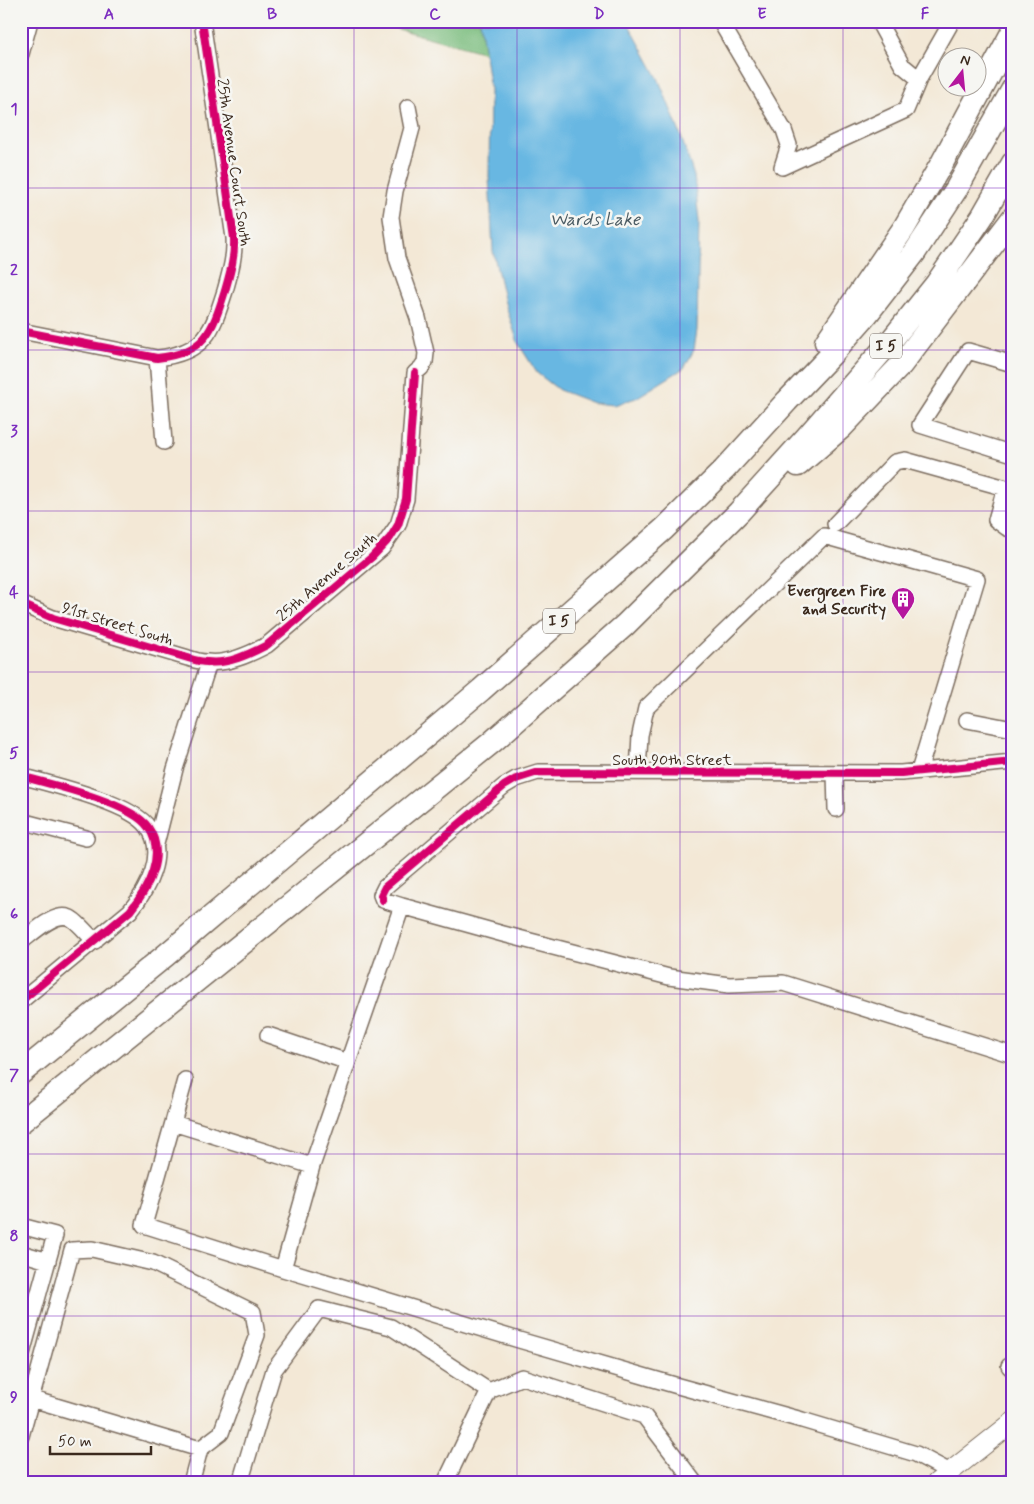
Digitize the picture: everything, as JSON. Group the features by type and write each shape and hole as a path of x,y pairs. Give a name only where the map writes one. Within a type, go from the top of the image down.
{"highway":[{"path":"787,401 904,228 942,163 1013,30"},
{"name":"I 5","path":"21,1074 166,955 481,690 664,529 724,470 861,321 915,252 957,188 1013,89"},
{"name":"I 5","path":"21,1122 491,743 625,625 739,512 862,374 937,283 982,217 1013,163"},
{"path":"739,512 787,474 842,426 901,365 1013,218"}],"main road":[{"path":"943,1477 1013,1422"}],"street":[{"path":"21,54 30,21"},
{"name":"25th Avenue Court South","path":"157,358 173,356 187,351 196,346 207,335 215,322 232,268 235,250 202,21"},
{"path":"720,21 784,130 789,145 782,167 906,110 919,79 952,21"},
{"path":"878,21 902,65 919,79"},
{"name":"25th Avenue South","path":"209,663 238,658 253,653 267,645 382,548 390,538 400,519 406,499 415,373 422,368 426,353 418,318 397,258 391,217 395,192 412,128 408,107"},
{"path":"21,331 157,358 164,442"},
{"path":"1013,364 968,351 920,425 1013,454"},
{"path":"835,524 895,462 904,460 1009,489 996,520 1013,530"},
{"path":"638,772 640,735 646,708 824,536 977,579 919,771"},
{"name":"91st Street South","path":"21,604 53,618 209,663"},
{"path":"21,1001 125,916 138,902 152,873 156,844 176,769 209,663"},
{"path":"967,720 1013,729"},
{"name":"South 90th Street","path":"402,906 383,900 381,894 385,888 504,786 516,779 538,772 901,773 1013,762"},
{"path":"835,773 836,808"},
{"path":"21,776 124,809 149,827 156,844"},
{"path":"21,821 86,838"},
{"path":"283,1269 312,1166 402,906 670,977 728,985 782,983 1013,1055"},
{"path":"21,942 54,918 62,916 72,918 95,941"},
{"path":"268,1035 348,1062"},
{"path":"185,1080 144,1226 547,1348 916,1454 943,1477"},
{"path":"173,1123 312,1166"},
{"path":"21,1226 55,1235 21,1357"},
{"path":"21,1436 72,1250 92,1249 153,1263 253,1312 257,1336 221,1433 200,1449 191,1483"},
{"path":"21,1253 48,1261"},
{"path":"240,1483 274,1370 320,1309 391,1327 489,1390"},
{"path":"445,1483 489,1390 522,1377 644,1416 692,1482"},
{"path":"32,1399 200,1449"},
{"path":"1007,1483 1013,1478"}],"green space":[{"path":"369,21 480,21 485,53"}],"water":[{"name":"Wards Lake","path":"480,21 627,21 658,78 680,133 694,176 699,220 697,330 694,350 684,368 636,398 614,405 593,403 559,390 537,373 518,343 505,303 493,251 489,177 490,90"}],"cycle path":[{"path":"21,331 157,358 186,351 204,338 210,329 216,318 229,278 234,238 202,21"},
{"path":"21,604 53,618 200,661 222,662 246,655 267,645 372,557 390,538 398,525 406,499 415,373"},
{"path":"383,900 381,895 385,887 504,786 516,779 538,772 901,773 1013,762"},
{"path":"21,776 70,789 125,810 139,818 148,827 156,848 153,871 149,882 130,911 21,1001"}],"place":[{"name":"Evergreen Fire and Security","path":"903,620"}]}
